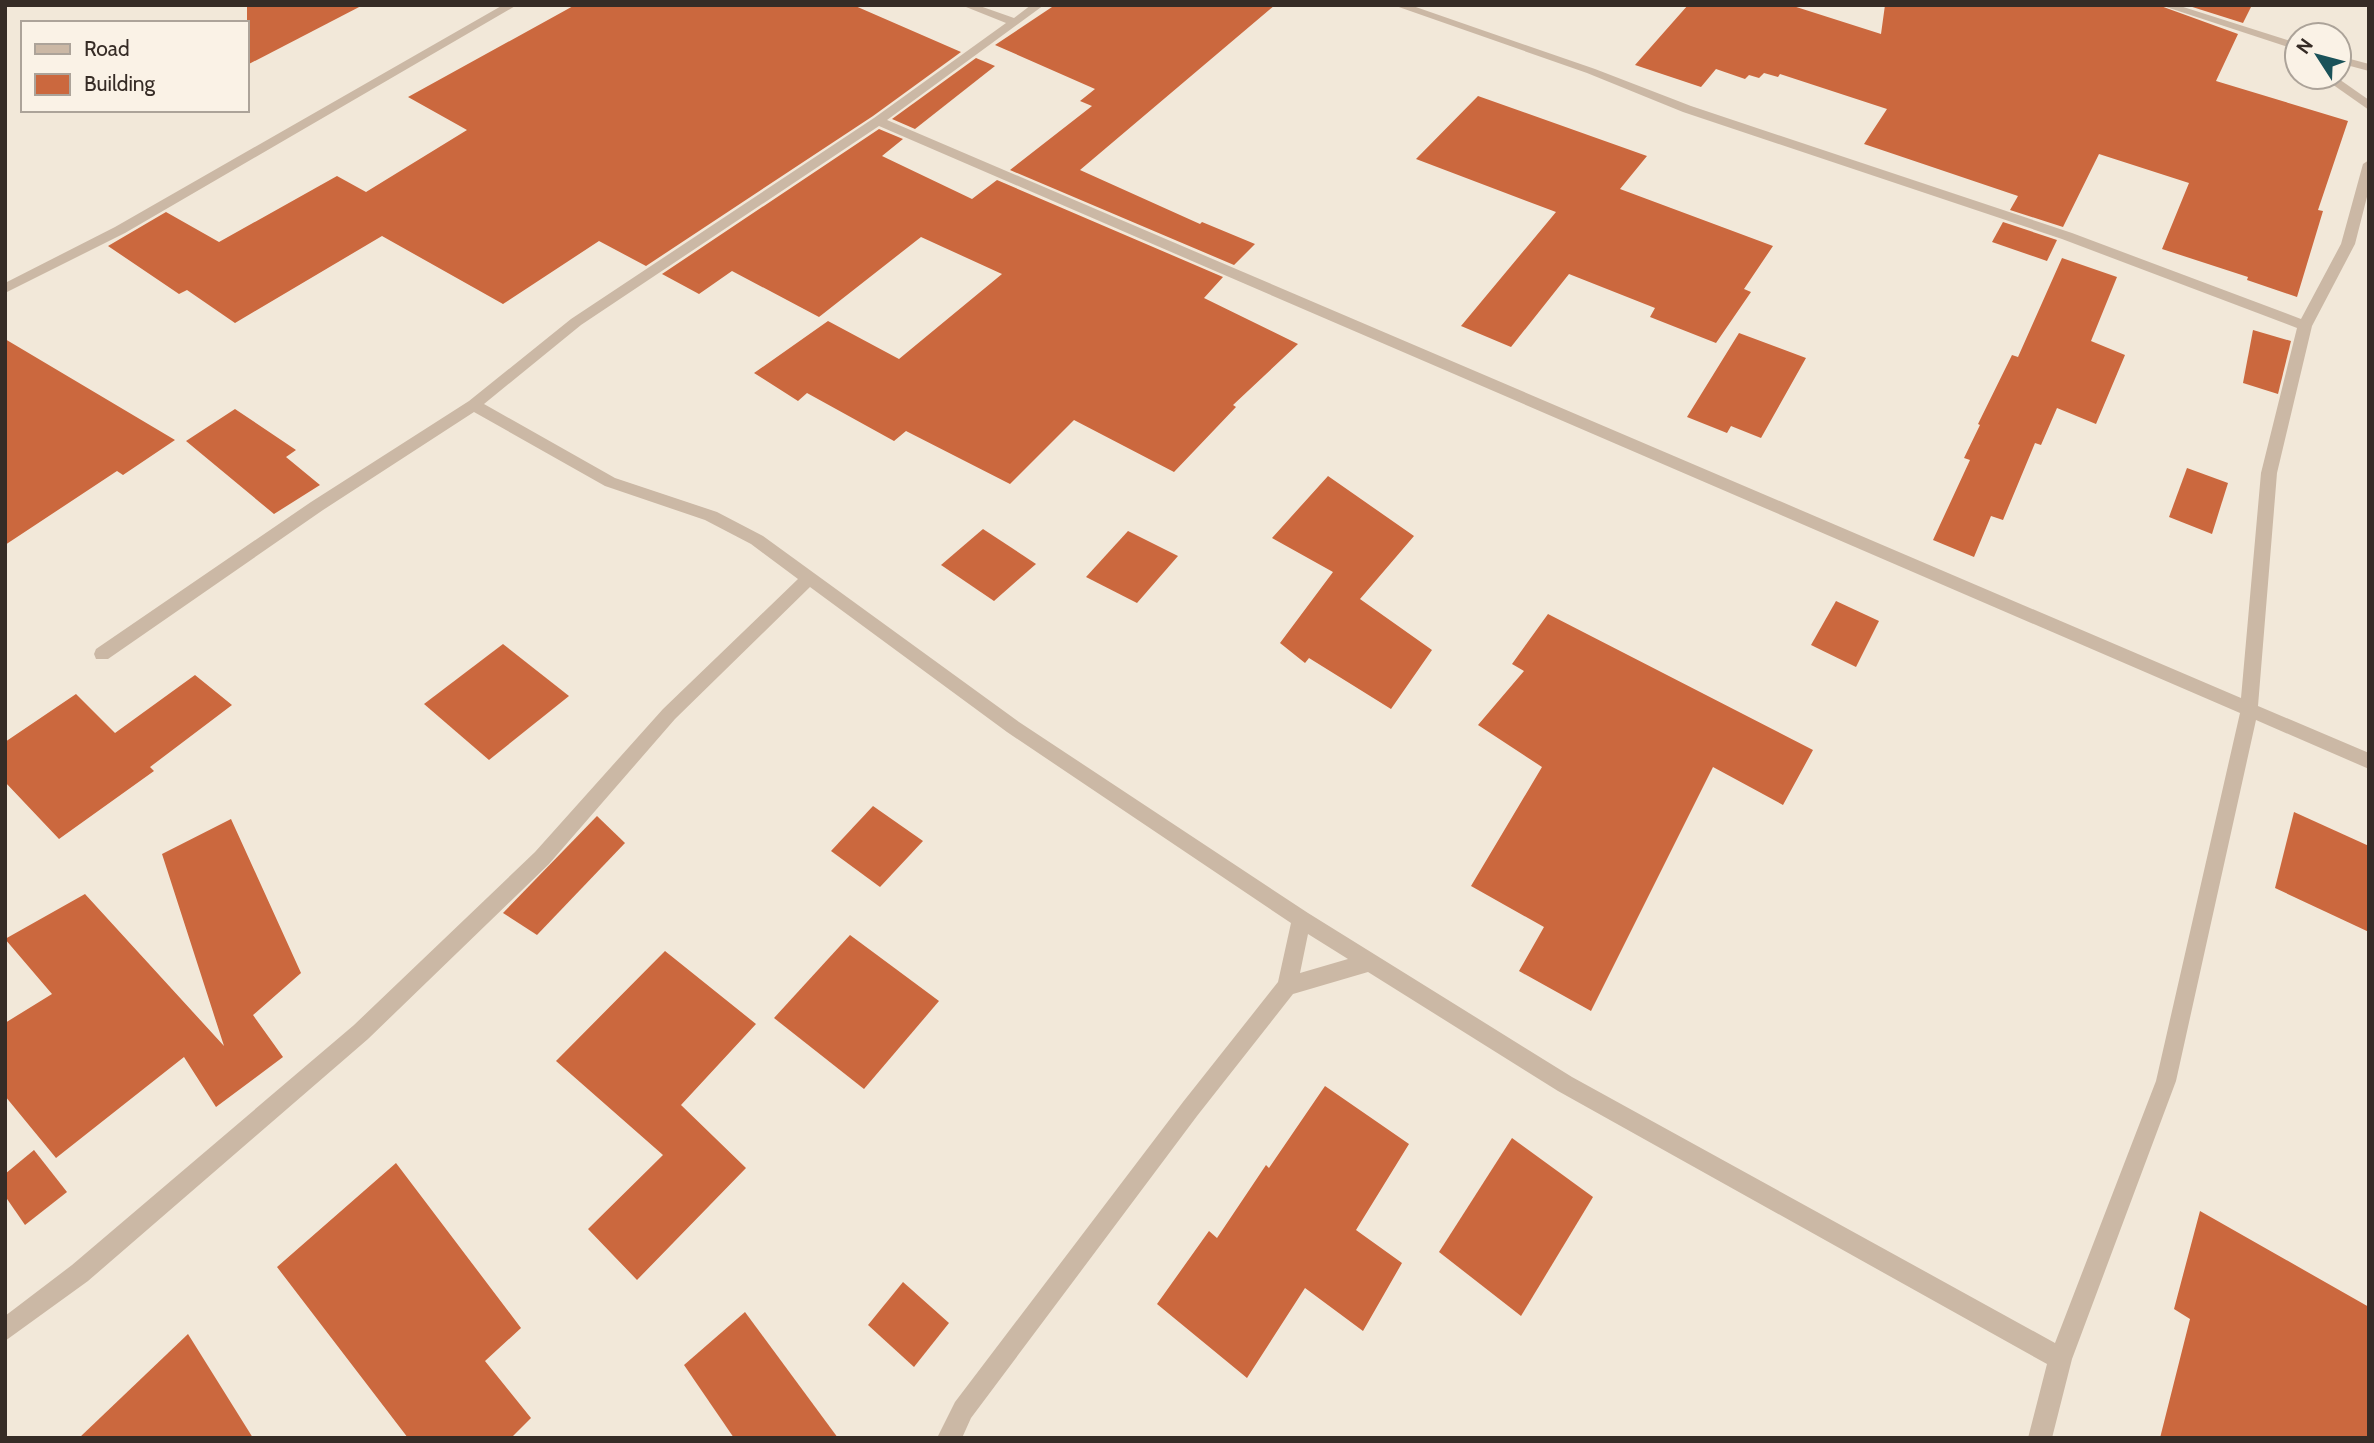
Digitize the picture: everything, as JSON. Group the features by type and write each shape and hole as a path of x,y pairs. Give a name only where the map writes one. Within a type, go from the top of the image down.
{"street":[{"path":"5,289 120,230 512,5"},
{"path":"966,5 1014,23"},
{"path":"102,654 317,506 474,405 576,322 878,121 1040,5"},
{"path":"1398,5 1591,71 1687,109 2067,236 2305,326"},
{"path":"2165,5 2283,43"},
{"path":"2278,42 2283,45"},
{"path":"2348,91 2369,106"},
{"path":"878,121 2369,761"},
{"path":"2040,1438 2060,1359 2166,1081 2249,711 2269,473 2305,326 2348,244 2369,164"},
{"path":"474,405 610,482 711,516 757,540 1013,727 1301,919 1566,1084 2060,1359"},
{"path":"5,1330 80,1273 361,1032 542,858 669,714 808,579"},
{"path":"949,1438 963,1410 1190,1109 1287,986 1301,919"},
{"path":"1287,986 1370,962"}],"building":[{"path":"247,5 363,5 248,64"},
{"path":"575,5 853,5 961,52 873,116 646,266 599,241 503,304 382,236 235,323 187,290 179,294 108,246 166,212 219,242 337,176 366,192 467,130 408,97"},
{"path":"1055,5 1275,5 1080,170 1200,224 1202,222 1255,244 1234,265 1010,170 1092,106 1080,101 1095,89 995,45"},
{"path":"1688,5 1790,5 1881,34 1885,5 2158,5 2238,34 2216,81 2348,121 2318,210 2323,211 2297,297 2247,280 2248,277 2162,249 2189,183 2099,154 2063,227 2010,210 2018,196 1864,144 1887,109 1780,74 1778,77 1764,73 1759,78 1749,75 1745,79 1716,69 1701,87 1635,65"},
{"path":"2186,5 2252,5 2243,23"},
{"path":"976,58 995,66 915,129 892,119"},
{"path":"1478,96 1647,156 1620,189 1773,246 1744,289 1751,292 1716,343 1650,317 1655,308 1569,274 1511,347 1461,326 1556,212 1416,159"},
{"path":"879,129 903,139 882,156 972,199 997,180 1223,277 1204,298 1298,344 1233,405 1236,407 1174,472 1074,420 1010,484 906,431 894,441 807,393 798,401 754,373 828,321 899,359 1002,274 921,237 819,317 732,271 699,294 662,274"},
{"path":"2003,222 2057,240 2047,261 1992,242"},
{"path":"2062,258 2117,277 2091,341 2125,355 2096,424 2057,408 2041,445 2035,443 2003,520 1991,516 1974,557 1933,540 1970,460 1964,458 1980,425 1978,424 2012,355 2018,357"},
{"path":"2253,330 2291,341 2278,394 2243,383"},
{"path":"1739,333 1806,358 1761,438 1731,426 1727,433 1687,417"},
{"path":"5,339 175,440 123,475 117,471 5,545"},
{"path":"235,409 296,450 286,457 320,485 274,514 186,441"},
{"path":"2187,468 2228,483 2212,534 2169,517"},
{"path":"1328,476 1414,536 1360,599 1432,650 1391,709 1309,658 1305,663 1280,643 1333,572 1272,538"},
{"path":"983,529 1036,564 994,601 941,565"},
{"path":"1128,531 1178,556 1137,603 1086,577"},
{"path":"1836,601 1879,621 1856,667 1811,645"},
{"path":"1548,614 1813,750 1783,805 1713,767 1591,1011 1519,971 1544,927 1471,886 1542,767 1478,725 1524,671 1512,664"},
{"path":"503,644 569,696 489,760 424,704"},
{"path":"195,675 232,705 150,767 154,771 59,839 5,782 5,742 76,694 115,733"},
{"path":"873,806 923,841 880,887 831,851"},
{"path":"2294,812 2369,846 2369,932 2275,888"},
{"path":"597,816 625,843 537,935 503,913"},
{"path":"231,819 301,973 253,1015 283,1057 216,1107 184,1057 56,1158 5,1096 5,1023 52,994 5,939 85,894 224,1046 162,854"},
{"path":"850,935 939,1001 864,1089 774,1018"},
{"path":"665,951 756,1024 681,1105 746,1168 637,1280 588,1229 663,1155 556,1061"},
{"path":"1325,1086 1409,1144 1356,1230 1402,1263 1363,1331 1305,1288 1247,1378 1157,1304 1209,1231 1217,1238 1266,1165 1269,1168"},
{"path":"1512,1138 1593,1197 1521,1316 1439,1252"},
{"path":"34,1150 67,1192 25,1225 5,1196 5,1174"},
{"path":"396,1163 521,1328 485,1361 531,1418 511,1438 408,1438 277,1267"},
{"path":"2200,1211 2369,1307 2369,1438 2160,1438 2190,1319 2174,1309"},
{"path":"903,1282 949,1323 914,1367 868,1325"},
{"path":"745,1312 838,1438 734,1438 684,1365"},
{"path":"188,1334 253,1438 79,1438"}]}
